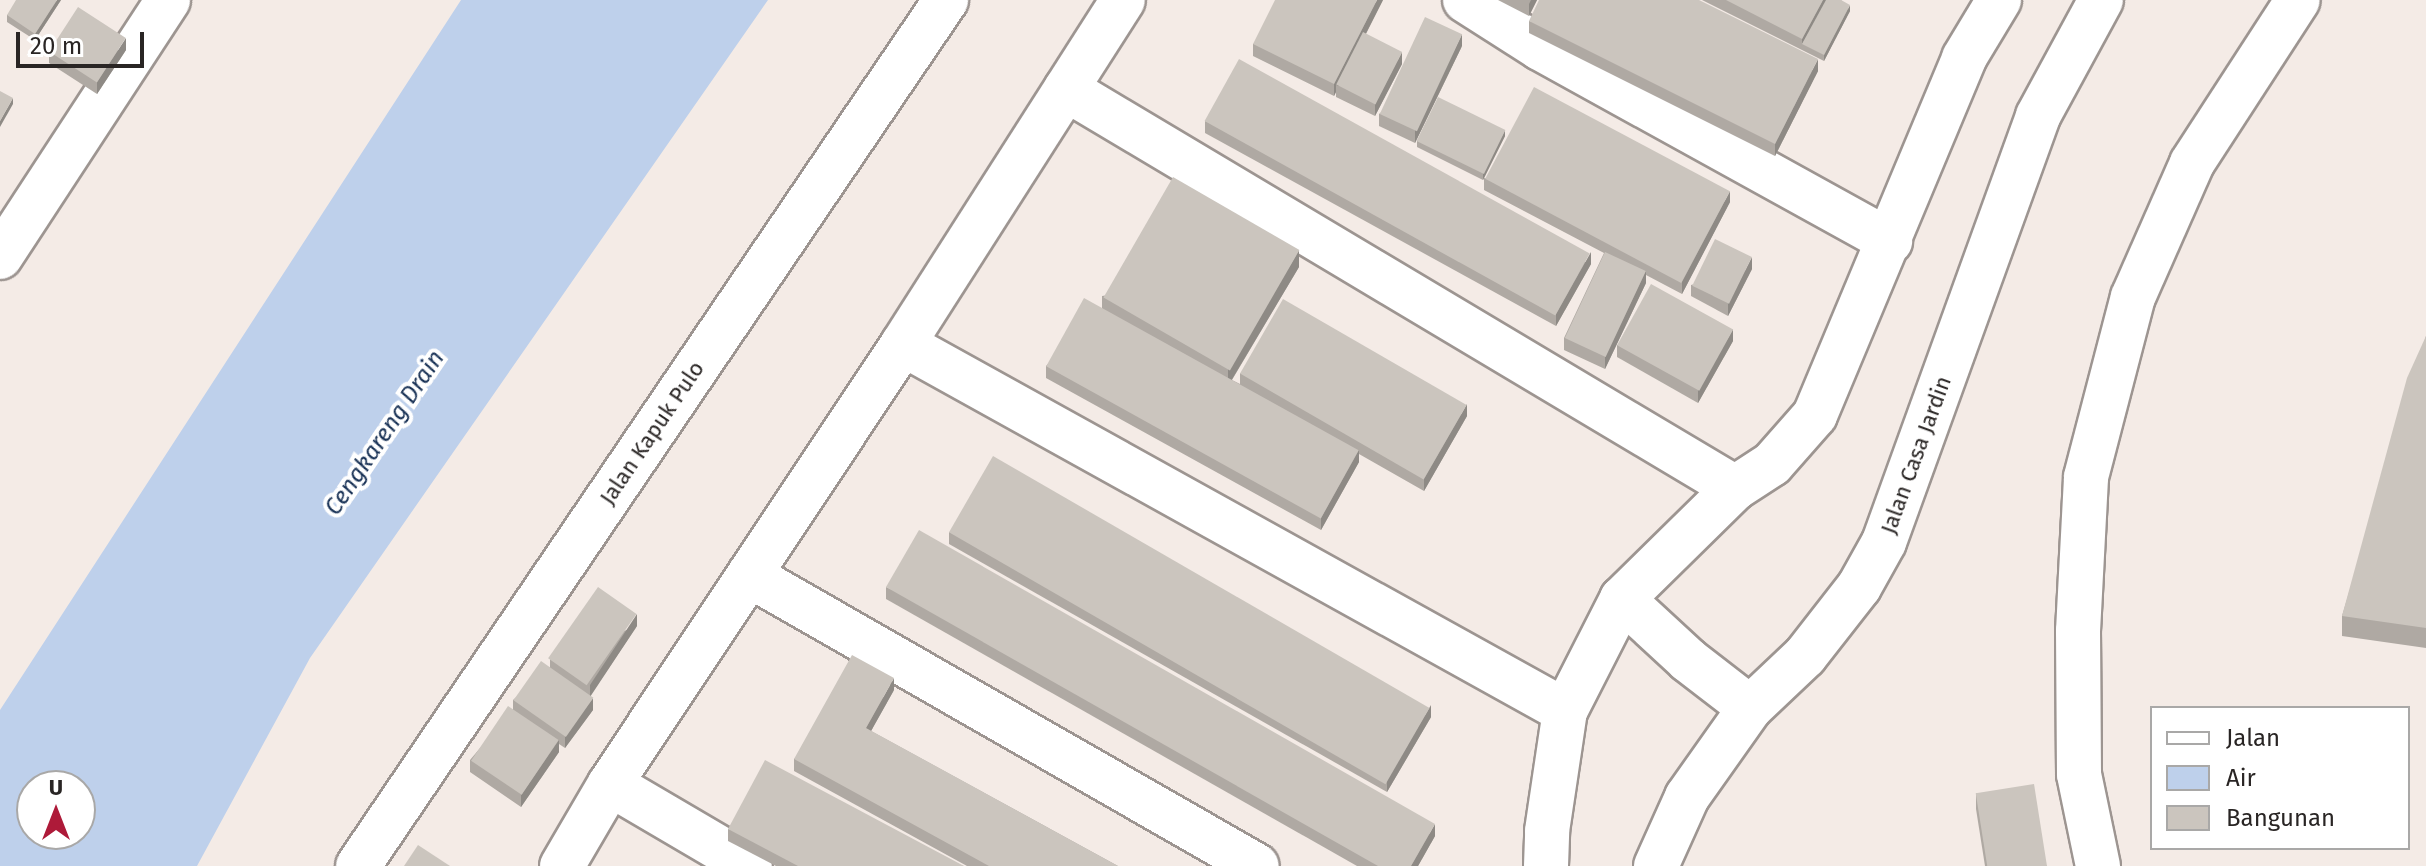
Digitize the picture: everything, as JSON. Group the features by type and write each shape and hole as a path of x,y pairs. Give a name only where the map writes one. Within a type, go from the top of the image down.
{"street":[{"path":"0,257 168,0"},
{"name":"Jalan Kapuk Pulo","path":"358,866 946,0"},
{"path":"562,866 610,784 903,344 1123,0"},
{"path":"1465,0 1540,48 1890,241"},
{"path":"1546,866 1547,831 1565,711 1622,599 1735,488 1772,464 1815,415 1964,58 1999,0"},
{"name":"Jalan Casa Jardin","path":"1656,866 1687,797 1750,708 1805,656 1859,587 1884,542 2038,116 2101,0"},
{"path":"2098,866 2079,774 2078,631 2086,477 2133,297 2162,230 2192,163 2298,0"},
{"path":"1066,89 1735,488"},
{"path":"903,344 1565,711"},
{"path":"749,575 1257,866"},
{"path":"1622,599 1688,660 1750,708"},
{"path":"610,784 750,866"}],"water":[{"name":"Cengkareng Drain","path":"461,0 768,0 310,658 197,866 0,866 0,710"}],"building":[{"path":"16,0 57,0 35,34 7,15"},
{"path":"1275,0 1377,0 1334,84 1253,44"},
{"path":"1539,0 1699,0 1818,59 1775,144 1529,21"},
{"path":"1726,0 1823,0 1802,39"},
{"path":"1826,0 1841,0 1850,5 1824,55 1802,44"},
{"path":"78,7 126,38 97,82 49,51"},
{"path":"1425,17 1462,34 1417,131 1380,114"},
{"path":"1363,32 1402,52 1375,105 1336,85"},
{"path":"1239,59 1590,253 1555,316 1205,121"},
{"path":"1534,87 1730,191 1681,283 1485,179"},
{"path":"0,91 13,98 0,121"},
{"path":"1438,97 1505,130 1484,174 1417,141"},
{"path":"1173,177 1299,250 1230,370 1104,297"},
{"path":"1715,239 1752,257 1729,304 1692,286"},
{"path":"1605,252 1646,271 1606,357 1565,338"},
{"path":"1651,284 1733,330 1699,391 1617,345"},
{"path":"1084,298 1359,450 1321,518 1046,366"},
{"path":"1283,299 1467,405 1424,479 1240,373"},
{"path":"2426,336 2426,628 2342,616 2407,378"},
{"path":"993,456 1429,708 1385,784 949,532"},
{"path":"919,530 1435,824 1411,866 1378,866 886,587"},
{"path":"598,587 637,614 587,685 548,658"},
{"path":"852,655 894,678 866,728 1118,866 989,866 794,759"},
{"path":"541,661 593,698 566,737 513,700"},
{"path":"508,706 559,740 522,795 471,761"},
{"path":"765,760 964,866 798,866 728,829"},
{"path":"2034,784 2047,866 1987,866 1976,793"},
{"path":"418,845 450,866 404,866"}]}
